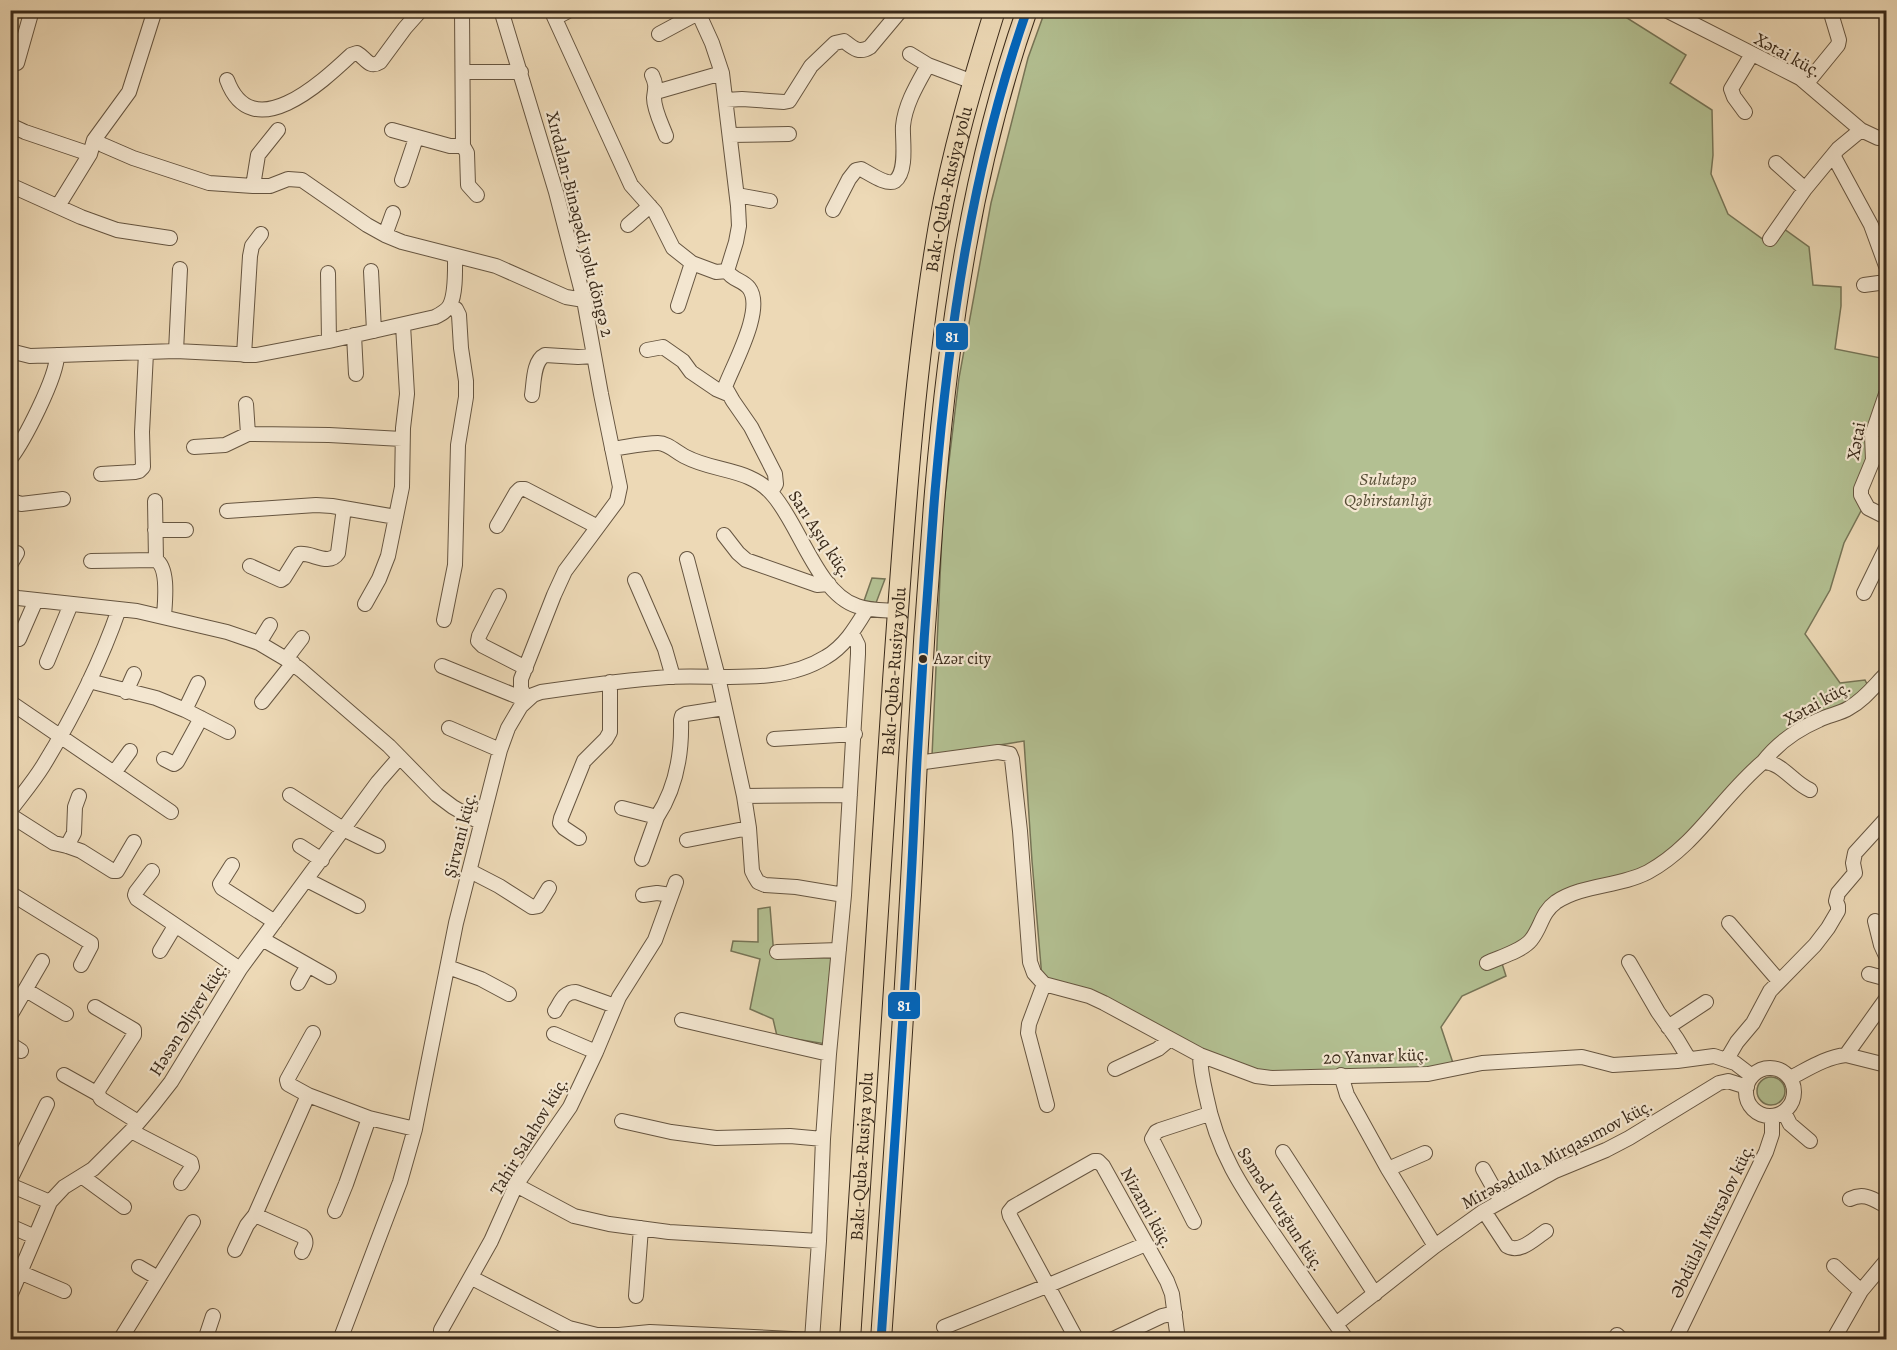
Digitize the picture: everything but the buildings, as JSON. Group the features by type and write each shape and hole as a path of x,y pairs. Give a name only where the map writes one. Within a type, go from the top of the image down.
{"highway":[{"name":"Bakı-Quba-Rusiya yolu","path":"850,1340 908,470 939,223 973,82 995,10"},
{"name":"Bakı-Quba-Rusiya yolu","path":"880,1340 908,934 929,564 944,395 968,229 1001,93 1027,10"}],"street":[{"path":"17,63 32,10"},
{"path":"58,206 90,154 94,140 129,92 155,10"},
{"path":"227,80 236,96 251,109 262,110 282,105 316,86 351,55 357,53 370,65 376,65 422,10"},
{"path":"462,10 463,146 467,153 468,185 477,195"},
{"name":"Xırdalan-Binəqədi yolu döngə 2","path":"501,10 556,192 584,300 620,480 619,495 565,571 554,595 520,684 526,700"},
{"path":"570,10 553,14 632,184 650,206 673,248 693,262 716,272 727,271"},
{"path":"726,100 789,101 811,66 835,43 844,41 856,50 865,50 901,10"},
{"path":"1807,82 1838,45 1839,40 1830,10"},
{"name":"Xətai küç.","path":"1668,11 1807,82 1861,130 1878,138 1887,138"},
{"path":"659,34 698,12 722,73 739,226 727,271"},
{"path":"910,54 928,65 973,82"},
{"path":"1745,112 1731,89 1752,54"},
{"path":"833,210 856,170 861,170 889,183 898,178 905,151 903,125 928,65"},
{"path":"463,72 521,72"},
{"path":"656,92 722,73"},
{"path":"652,75 656,84 654,98 666,136"},
{"path":"10,125 90,154"},
{"path":"253,186 258,155 278,130"},
{"path":"393,130 450,146 463,146"},
{"path":"1770,239 1805,189 1833,155 1861,130"},
{"path":"730,135 789,134"},
{"path":"402,180 416,138"},
{"path":"94,140 133,158 195,180 253,186 270,186 295,178 302,180 366,225 385,235 402,242 496,266 566,297 584,300"},
{"path":"1833,155 1871,225 1887,266"},
{"path":"1776,163 1805,189"},
{"path":"10,185 81,217 117,230 170,238"},
{"path":"737,195 770,201"},
{"path":"628,225 650,206"},
{"path":"385,235 393,213"},
{"path":"244,355 250,256 252,246 261,234"},
{"path":"10,351 30,356 176,351 244,355 329,341 403,325 444,313 450,305 455,256"},
{"path":"678,306 693,262"},
{"path":"176,351 180,269"},
{"path":"371,271 374,331"},
{"path":"727,271 731,277 749,288 753,302 745,342 725,387 751,427 775,474 776,484 771,492"},
{"path":"328,273 329,341"},
{"path":"1864,285 1887,282"},
{"path":"444,620 455,566 458,445 466,397 459,315 450,305"},
{"path":"364,604 379,579 388,556 402,487 402,439 407,394 403,325"},
{"path":"354,335 356,374"},
{"path":"647,350 663,347 683,361 692,372 728,394"},
{"path":"101,474 135,472 142,467 146,353"},
{"path":"10,459 21,444 55,371 57,355"},
{"path":"532,395 540,357 545,355 594,356"},
{"name":"Xətai","path":"1887,394 1872,435 1873,460 1861,495 1868,508 1887,517"},
{"path":"246,404 248,434"},
{"path":"194,447 225,445 248,434 402,439"},
{"name":"Sarı Aşıq küç.","path":"612,449 660,443 685,457 752,479 771,492 829,584 842,598 867,609 898,611"},
{"path":"497,526 516,492 525,489 597,526"},
{"path":"10,500 21,504 63,499"},
{"path":"155,501 156,560"},
{"path":"226,512 316,505 396,517"},
{"path":"250,566 281,580 299,554 304,553 330,560 335,558 338,553 344,508"},
{"path":"155,530 186,530"},
{"path":"724,535 746,560 817,585 829,584"},
{"path":"1864,593 1887,548"},
{"path":"687,559 718,677 744,796 752,871 758,882 765,885 796,887 844,896"},
{"path":"92,561 156,560 160,563 163,568 164,616"},
{"path":"635,580 665,649 673,677"},
{"path":"10,595 164,616 227,632 259,643 290,661 388,746 445,801 481,823"},
{"path":"499,596 478,641 526,669"},
{"path":"19,639 36,600"},
{"path":"47,662 70,604"},
{"path":"119,609 89,681 60,736 43,765 12,807 54,843 68,846 88,855 113,872 117,871 135,842"},
{"path":"441,666 526,700 541,692 610,682 673,677 768,676 815,663 826,657 842,645 867,609"},
{"path":"259,643 270,625"},
{"path":"472,1278 566,1334 619,1335 650,1332 812,1340 829,1054 844,896 855,734 858,645 852,633"},
{"path":"262,702 290,661 302,638"},
{"path":"126,692 134,674"},
{"name":"Xətai küç.","path":"1487,963 1529,942 1549,908 1566,896 1632,879 1665,861 1701,830 1735,789 1777,746 1808,725 1847,710 1863,699 1887,674"},
{"path":"89,681 156,698 228,732"},
{"path":"579,838 560,823 584,761 610,732 610,682"},
{"path":"185,710 198,683"},
{"name":"Şirvani küç.","path":"340,1340 399,1182 415,1129 456,923 481,823 508,728 526,700"},
{"path":"10,702 171,812"},
{"path":"642,860 657,817 669,796 676,776 680,755 682,716 724,708"},
{"path":"164,759 174,764 177,762 201,718"},
{"path":"449,728 500,750"},
{"path":"774,739 855,734"},
{"path":"114,773 130,751"},
{"path":"917,763 998,752 1010,754 1014,765 1030,962 1038,979 1044,984 1029,1024 1028,1033 1047,1105"},
{"name":"Həsən Əliyev küç.","path":"10,1296 16,1270 35,1237 50,1202 64,1187 93,1169 135,1126 171,1082 240,969 343,829 399,758"},
{"path":"1763,762 1776,765 1795,782 1810,790"},
{"path":"290,795 343,829 378,846"},
{"path":"744,796 850,795"},
{"path":"68,846 75,828 74,812 79,796"},
{"path":"622,808 657,817"},
{"path":"1810,1141 1778,1114 1760,1113 1754,1110 1748,1099 1750,1081 1741,1066 1727,1059 1737,1042 1753,1023 1770,990 1815,945 1828,928 1838,911 1839,906 1836,901 1838,893 1855,873 1853,863 1855,853 1887,819"},
{"path":"687,840 749,828"},
{"path":"300,846 322,860"},
{"path":"232,865 220,884 222,888 275,922"},
{"path":"152,871 135,896 136,899 240,969"},
{"path":"470,871 532,906 538,906 549,888"},
{"path":"307,880 358,906"},
{"name":"Tahir Salahov küç.","path":"444,1340 441,1330 472,1278 501,1222 516,1185 565,1116 615,1006 655,940 674,888 643,895"},
{"path":"10,893 92,943 81,965"},
{"path":"1875,921 1881,945 1887,956"},
{"path":"1729,923 1779,981"},
{"path":"160,951 175,926"},
{"path":"262,939 329,977"},
{"path":"777,952 839,950"},
{"path":"10,1016 42,961"},
{"path":"1629,962 1689,1059"},
{"path":"298,983 308,965"},
{"path":"448,967 481,979 509,994"},
{"path":"1869,974 1880,977 1887,974"},
{"name":"20 Yanvar küç.","path":"1044,984 1071,990 1104,1003 1200,1054 1264,1078 1428,1074 1482,1063 1582,1056 1613,1065 1709,1056 1727,1059"},
{"path":"26,990 66,1014"},
{"path":"555,1011 569,992 576,992 615,1006"},
{"path":"1846,1055 1887,999"},
{"path":"1668,1027 1706,1002"},
{"path":"95,1007 134,1030 134,1035 98,1094"},
{"path":"682,1020 829,1054"},
{"path":"313,1034 287,1080 288,1084 308,1095 369,1118 415,1129"},
{"path":"554,1034 596,1052"},
{"path":"1115,1069 1158,1049 1170,1039"},
{"name":"Səməd Vurğun küç.","path":"1200,1054 1200,1070 1209,1114 1221,1149 1246,1194 1347,1340"},
{"path":"1790,1078 1828,1060 1846,1055 1887,1065"},
{"path":"1750,1081 1763,1069 1775,1068 1790,1078 1794,1096 1792,1102 1778,1114"},
{"path":"64,1075 98,1094 100,1099 135,1126 191,1162 192,1167 181,1183"},
{"path":"1341,1075 1347,1095 1388,1169 1435,1246"},
{"name":"Mirəsədulla Mirqasımov küç.","path":"1336,1324 1435,1246 1501,1201 1555,1172 1629,1138 1719,1083 1750,1081"},
{"path":"240,1247 248,1225 257,1216 308,1095"},
{"path":"10,1180 47,1104"},
{"path":"1194,1222 1152,1139 1160,1130 1209,1114"},
{"name":"Əbdüləli Mürsəlov küç.","path":"1675,1340 1766,1152 1778,1114"},
{"path":"335,1211 369,1118"},
{"path":"622,1121 671,1132 716,1138 790,1136 824,1139"},
{"path":"1283,1152 1375,1294"},
{"path":"1388,1169 1425,1153"},
{"name":"Nizami küç.","path":"1077,1340 1009,1212 1013,1207 1094,1161 1098,1161 1103,1166 1167,1281 1172,1294 1178,1340"},
{"path":"1483,1169 1501,1201"},
{"path":"82,1177 124,1207"},
{"path":"10,1185 50,1202"},
{"path":"516,1185 574,1216 609,1224 669,1232 819,1241"},
{"path":"1850,1199 1864,1195 1887,1206"},
{"path":"1484,1211 1512,1250 1519,1249 1546,1231"},
{"path":"257,1216 302,1236 306,1243 302,1252"},
{"path":"120,1340 193,1222"},
{"path":"10,1226 35,1237"},
{"path":"636,1296 641,1228"},
{"path":"944,1327 1146,1244"},
{"path":"1833,1340 1861,1291 1887,1261"},
{"path":"1834,1266 1861,1291"},
{"path":"139,1267 158,1278"},
{"path":"16,1270 64,1291"},
{"path":"1111,1340 1162,1316 1174,1313"},
{"path":"205,1340 213,1316"}],"green space":[{"name":"Sulutəpə Qəbirstanlığı","path":"1045,11 1616,11 1686,55 1670,83 1712,110 1711,174 1728,214 1764,240 1784,229 1809,247 1813,285 1841,287 1841,306 1835,349 1886,359 1886,385 1868,435 1870,455 1862,509 1844,543 1830,590 1805,634 1840,683 1865,680 1869,688 1770,752 1671,850 1639,873 1569,890 1528,938 1499,954 1506,976 1462,996 1441,1027 1453,1063 1427,1071 1269,1075 1230,1062 1042,978 1024,741 932,756 943,511 959,378 991,203 1028,58"},
{"path":"872,578 885,579 876,603 864,601"},
{"path":"770,907 774,956 832,958 826,1044 777,1036 773,1019 750,1009 760,959 731,951 733,941 758,942 758,909"},
{"path":"1771,1077 1781,1081 1785,1091 1781,1101 1771,1105 1761,1101 1757,1091 1761,1081"}],"transit line":[{"name":"81","path":"881,1340 903,1016 923,657 941,431 956,309 977,188 991,128 1027,10"}],"place":[{"name":"Azər city","path":"923,659"}]}
